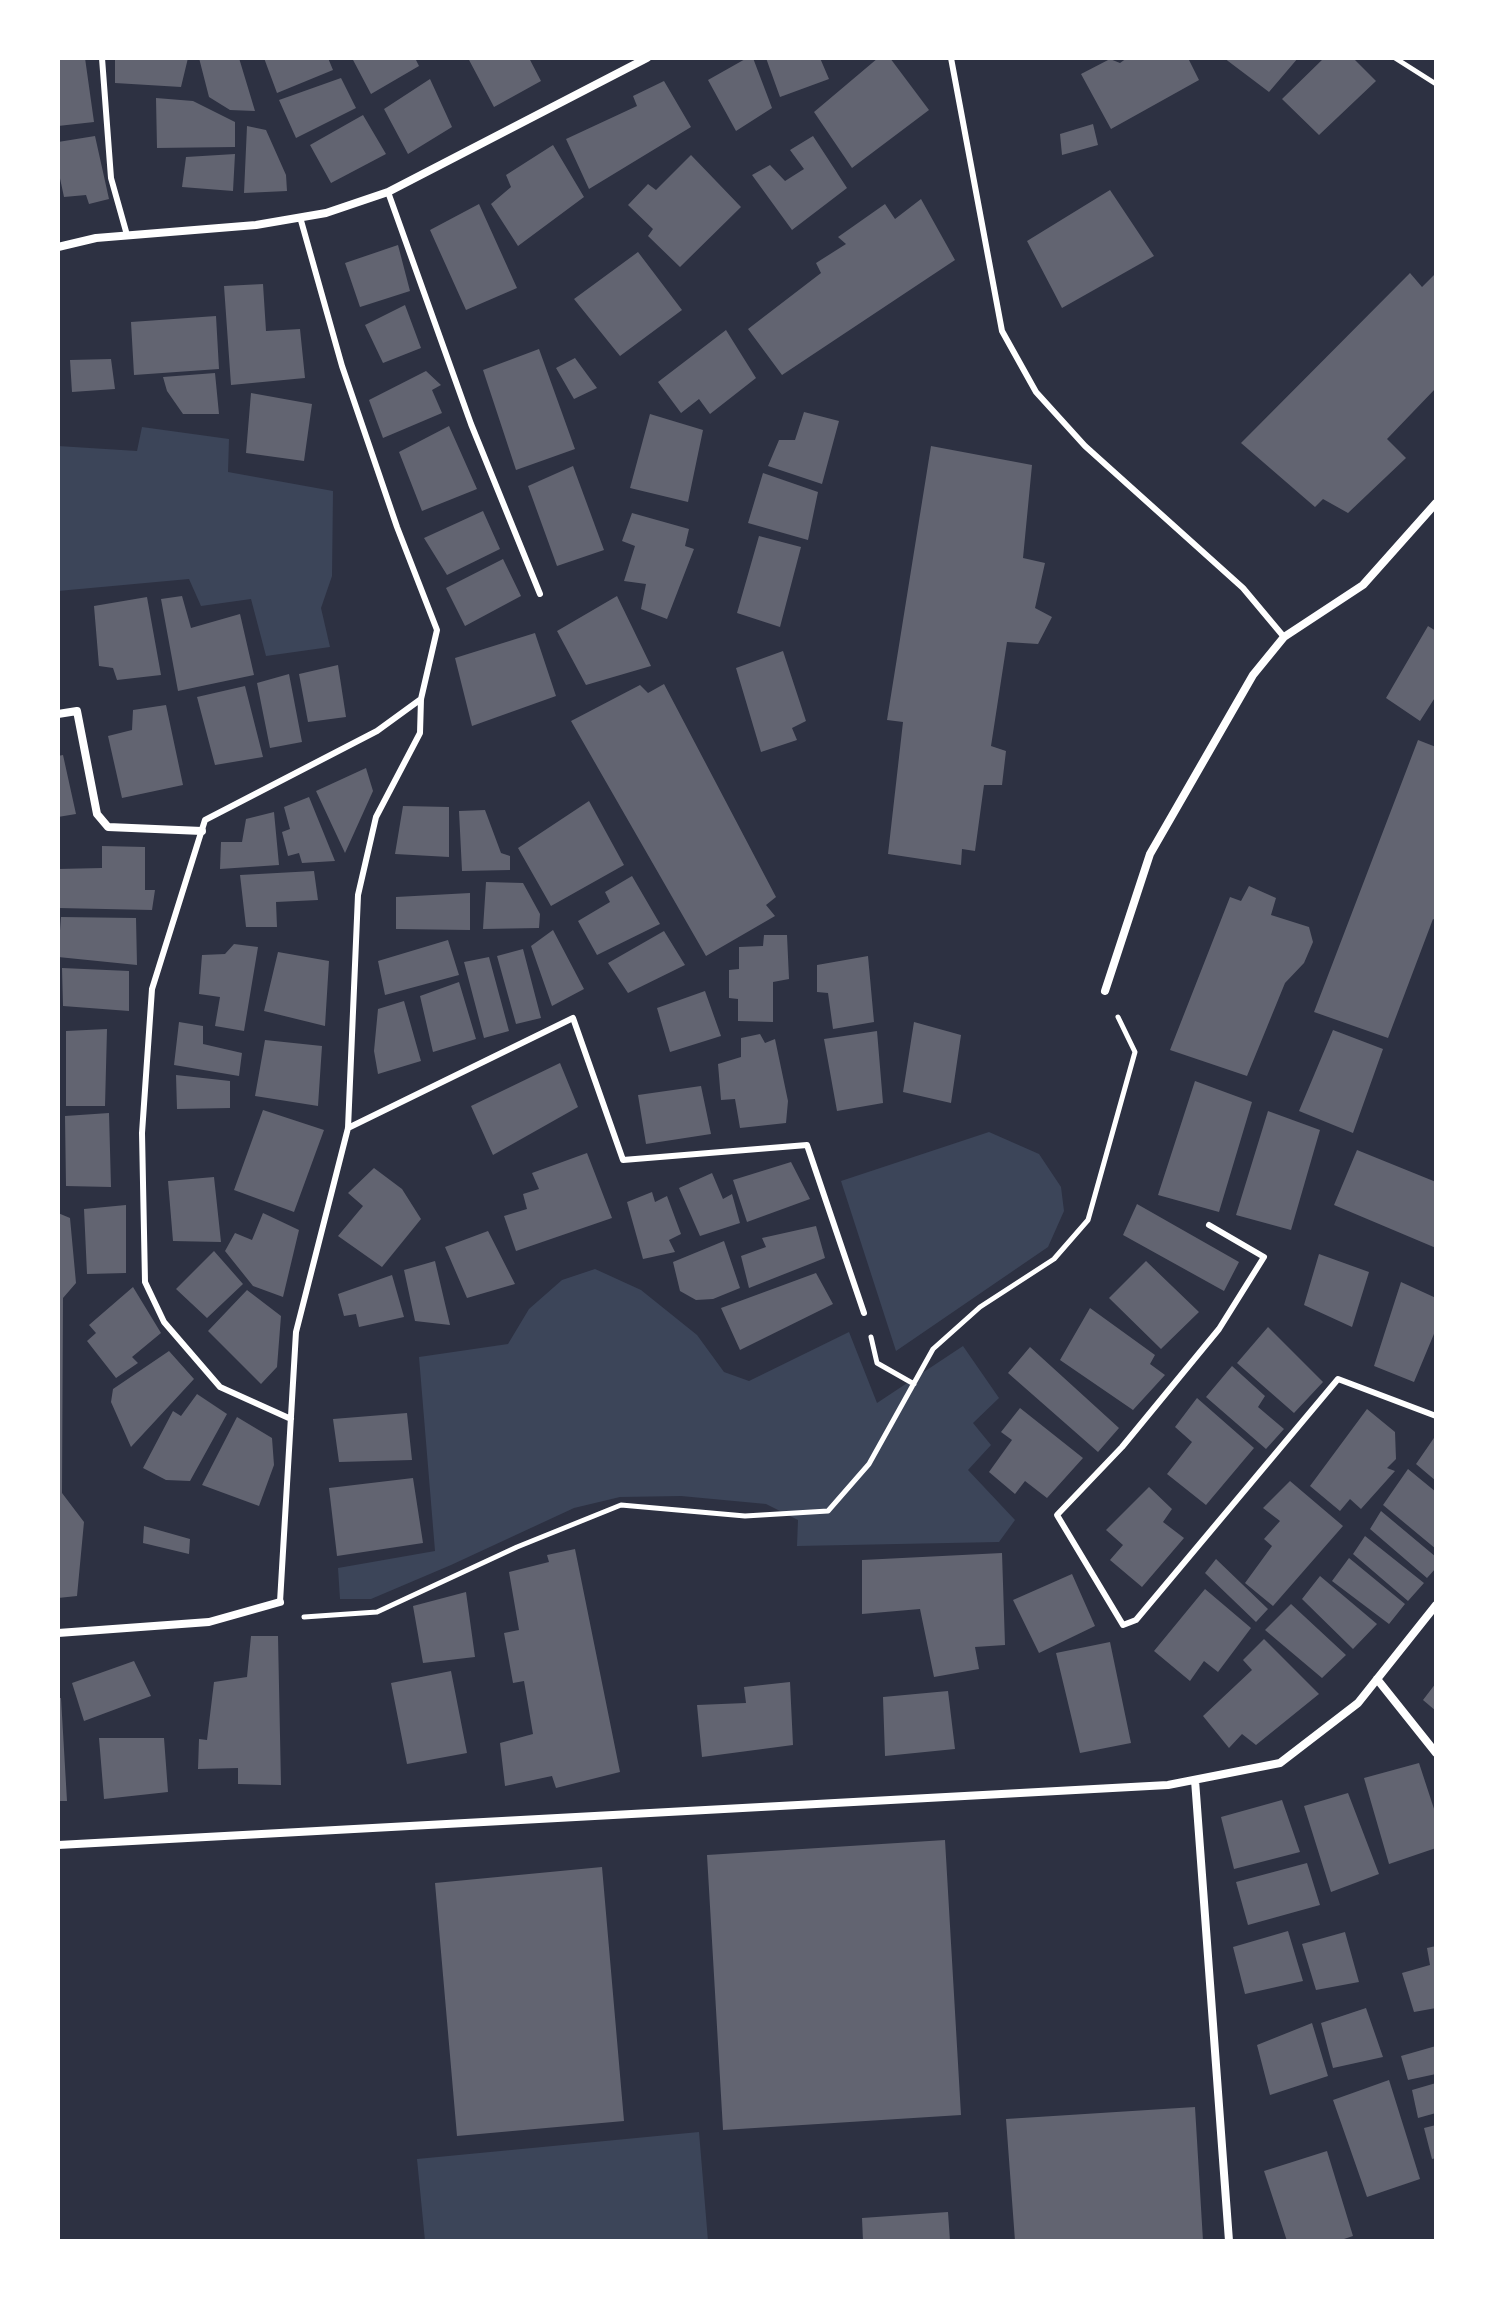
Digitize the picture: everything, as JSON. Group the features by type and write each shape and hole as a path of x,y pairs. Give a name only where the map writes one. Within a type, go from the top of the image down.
{"street":[{"path":"58,247 96,238 256,225 326,213 388,192 647,58"},
{"path":"1105,991 1150,854 1253,675 1284,637 1363,585 1436,503"},
{"path":"58,714 77,711 97,814 108,827 202,831"},
{"path":"58,1633 209,1622 280,1602"},
{"path":"58,1845 1152,1786 1195,1780 1280,1763 1358,1703 1436,1605"},
{"path":"1377,1679 1436,1753"},
{"path":"1195,1780 1229,2241"}],"lane":[{"path":"102,58 111,178 127,235"},
{"path":"951,58 1002,331 1036,392 1085,446 1243,588 1284,637"},
{"path":"388,192 471,424 540,594"},
{"path":"280,1602 296,1332 348,1128 358,895 376,817 420,733 421,699 437,630 397,527 342,366 300,217"},
{"path":"291,1419 220,1387 164,1322 145,1282 142,1133 152,989 205,820 377,731 421,699"},
{"path":"348,1128 573,1018 623,1160 807,1145 864,1313"},
{"path":"1209,1225 1264,1257 1219,1329 1122,1447 1057,1515 1123,1625 1136,1620 1338,1379 1436,1416"}],"path":[{"path":"1395,58 1436,84"},
{"path":"280,1602 294,1617 377,1612 517,1547 621,1505 745,1516 828,1511 869,1464 933,1349 980,1307 1054,1259 1088,1220 1135,1052 1105,991"},
{"path":"864,1313 877,1363 914,1384"}],"shaded area":[{"path":"142,427 229,439 228,472 333,491 332,576 321,608 330,647 266,656 251,599 201,606 189,579 58,591 58,446 137,451"},
{"path":"989,1132 1039,1154 1061,1187 1064,1211 1048,1247 896,1351 841,1181"},
{"path":"595,1269 641,1290 697,1335 724,1372 749,1381 849,1332 877,1403 963,1346 999,1398 973,1423 991,1445 968,1470 1015,1520 999,1542 797,1546 798,1520 766,1504 681,1496 620,1497 574,1508 371,1599 340,1599 338,1568 435,1551 419,1357 508,1344 529,1309 562,1280"},
{"path":"699,2132 708,2241 425,2241 417,2159"}],"building":[{"path":"58,58 85,58 94,122 58,126"},
{"path":"115,58 188,58 181,87 115,83"},
{"path":"199,58 239,58 255,111 230,110 209,97"},
{"path":"264,58 328,58 333,70 277,93"},
{"path":"352,58 415,58 419,66 371,94"},
{"path":"468,58 529,58 541,81 494,107"},
{"path":"747,58 753,58 772,108 736,131 708,80"},
{"path":"766,58 820,58 829,79 780,97"},
{"path":"878,58 890,58 929,110 852,168 814,112"},
{"path":"1127,58 1188,58 1199,80 1111,129 1081,74 1110,59 1120,63"},
{"path":"1224,58 1298,58 1269,92"},
{"path":"1324,58 1353,58 1376,81 1319,135 1282,99"},
{"path":"341,78 356,108 296,138 279,100"},
{"path":"430,79 452,127 408,154 384,109"},
{"path":"664,81 691,127 589,189 566,139 637,106 633,96"},
{"path":"156,98 193,101 235,122 235,147 157,148"},
{"path":"363,115 386,154 331,183 310,145"},
{"path":"1093,124 1098,145 1062,155 1060,134"},
{"path":"247,126 266,130 286,175 287,191 244,193"},
{"path":"95,136 109,199 89,204 86,195 64,197 58,169 58,142"},
{"path":"813,136 847,188 792,230 752,175 770,165 785,181 804,169 790,150"},
{"path":"553,145 584,197 518,246 491,204 511,187 506,175"},
{"path":"235,154 233,191 182,187 186,157"},
{"path":"691,155 741,207 680,267 648,236 653,229 628,205 648,184 656,190"},
{"path":"1110,190 1154,256 1062,308 1027,241"},
{"path":"921,199 955,260 782,375 748,329 821,273 816,263 846,244 838,237 885,204 895,219"},
{"path":"479,204 517,288 466,310 430,230"},
{"path":"398,245 410,291 360,307 345,263"},
{"path":"638,252 682,310 620,356 574,299"},
{"path":"1410,273 1422,287 1436,273 1436,388 1387,439 1406,458 1348,513 1323,499 1315,507 1241,443"},
{"path":"263,284 266,331 300,329 305,378 231,385 224,286"},
{"path":"405,305 421,348 383,363 365,325"},
{"path":"216,316 219,369 134,375 131,322"},
{"path":"726,330 756,378 710,414 699,399 681,413 658,382"},
{"path":"539,349 575,449 516,470 483,370"},
{"path":"575,358 597,388 574,399 556,368"},
{"path":"111,359 115,389 72,392 70,360"},
{"path":"426,371 441,385 432,390 442,413 383,438 369,400"},
{"path":"215,373 219,414 183,414 167,391 163,377"},
{"path":"251,393 312,404 304,461 246,453"},
{"path":"804,412 839,421 822,484 768,466 779,440 795,440"},
{"path":"650,414 703,430 688,502 630,488"},
{"path":"449,426 477,489 422,511 399,452"},
{"path":"931,446 1032,465 1023,558 1045,563 1035,608 1052,617 1038,644 1007,642 991,746 1006,751 1002,785 984,785 975,851 962,849 961,865 888,854 903,722 887,720"},
{"path":"573,466 604,550 557,566 528,486"},
{"path":"763,473 818,492 808,540 748,523"},
{"path":"483,511 500,549 447,575 424,538"},
{"path":"632,513 689,529 685,546 694,549 667,619 641,609 646,584 624,581 635,546 622,541"},
{"path":"759,536 801,547 780,627 737,613"},
{"path":"503,559 521,596 465,626 446,588"},
{"path":"182,596 191,628 240,614 254,675 178,691 161,599"},
{"path":"617,596 651,666 586,685 557,631"},
{"path":"147,597 161,675 117,680 113,668 99,666 94,606"},
{"path":"1428,626 1436,631 1436,696 1420,721 1386,698"},
{"path":"535,633 556,696 472,726 455,658"},
{"path":"783,651 806,721 792,728 797,740 761,752 736,668"},
{"path":"338,665 346,717 308,722 299,674"},
{"path":"289,674 302,742 270,748 257,683"},
{"path":"664,684 776,897 766,905 775,916 706,956 571,721 640,685 648,693"},
{"path":"245,686 263,757 215,765 197,697"},
{"path":"166,705 183,785 122,798 108,736 132,730 133,710"},
{"path":"1418,740 1436,747 1436,920 1433,919 1388,1038 1314,1012"},
{"path":"63,755 76,814 58,817 58,756"},
{"path":"366,768 373,791 345,853 316,791"},
{"path":"309,797 335,861 302,863 299,853 288,856 282,832 290,829 284,807"},
{"path":"589,801 624,865 551,906 518,848"},
{"path":"403,806 449,807 449,857 395,854"},
{"path":"485,810 501,853 510,856 510,870 462,871 459,811"},
{"path":"274,812 279,865 220,869 221,842 242,842 246,819"},
{"path":"102,846 145,847 145,890 155,890 152,910 58,908 58,869 102,868"},
{"path":"314,871 318,900 276,902 277,927 246,927 240,875"},
{"path":"632,876 660,924 597,955 578,921 610,902 605,892"},
{"path":"486,882 523,883 540,914 539,928 483,929"},
{"path":"1249,886 1276,898 1271,915 1309,927 1313,942 1304,963 1285,983 1247,1076 1170,1050 1230,897 1241,901"},
{"path":"470,893 470,930 396,929 396,897"},
{"path":"61,917 136,918 137,965 58,957"},
{"path":"553,930 584,989 552,1006 531,946"},
{"path":"664,931 685,965 628,993 608,963"},
{"path":"764,935 787,935 789,979 773,982 773,1022 738,1021 738,999 729,998 729,970 739,969 739,947 763,946"},
{"path":"448,940 459,975 385,995 378,961"},
{"path":"234,944 258,947 244,1031 215,1026 220,997 199,994 202,955 225,954"},
{"path":"523,949 541,1018 516,1024 497,956"},
{"path":"278,952 329,961 325,1026 264,1011"},
{"path":"868,956 874,1022 833,1029 828,993 817,992 817,965"},
{"path":"489,957 509,1031 484,1038 464,962"},
{"path":"62,968 129,971 129,1011 63,1006"},
{"path":"459,982 476,1039 433,1052 420,996"},
{"path":"705,991 721,1036 670,1052 657,1008"},
{"path":"404,1001 421,1061 378,1074 374,1051 378,1009"},
{"path":"179,1022 203,1026 203,1044 242,1053 239,1076 174,1065"},
{"path":"914,1022 961,1035 951,1103 903,1092"},
{"path":"107,1029 105,1106 66,1106 66,1031"},
{"path":"1333,1030 1383,1049 1353,1133 1299,1111"},
{"path":"877,1031 883,1103 837,1111 824,1039"},
{"path":"760,1034 765,1043 775,1039 788,1101 786,1123 740,1128 735,1099 721,1100 718,1064 741,1057 741,1038"},
{"path":"265,1040 322,1046 318,1106 255,1096"},
{"path":"560,1063 578,1107 493,1155 471,1106"},
{"path":"176,1075 230,1081 230,1108 177,1109"},
{"path":"1195,1081 1252,1102 1219,1212 1158,1195"},
{"path":"701,1086 711,1134 646,1144 638,1095"},
{"path":"263,1110 324,1130 294,1212 234,1190"},
{"path":"1268,1111 1320,1130 1291,1230 1236,1215"},
{"path":"109,1113 111,1187 66,1186 65,1116"},
{"path":"1357,1150 1436,1182 1436,1248 1334,1205"},
{"path":"587,1153 612,1218 516,1251 504,1216 527,1209 523,1194 539,1189 532,1173"},
{"path":"791,1162 810,1199 747,1222 733,1180"},
{"path":"374,1168 402,1189 421,1219 382,1267 338,1236 363,1206 348,1193"},
{"path":"712,1173 723,1199 732,1194 740,1223 700,1236 679,1188"},
{"path":"214,1177 221,1242 173,1241 168,1181"},
{"path":"652,1192 655,1202 667,1196 681,1234 669,1240 675,1252 643,1259 627,1202"},
{"path":"1137,1204 1239,1262 1224,1291 1123,1235"},
{"path":"126,1205 126,1273 87,1274 84,1209"},
{"path":"58,1213 70,1218 76,1283 63,1298 62,1493 84,1522 77,1596 58,1598"},
{"path":"263,1213 299,1230 283,1297 253,1286 225,1251 235,1233 252,1240"},
{"path":"816,1226 825,1258 749,1288 741,1256 766,1247 762,1238"},
{"path":"488,1231 515,1284 467,1298 445,1247"},
{"path":"724,1241 740,1288 713,1299 696,1300 680,1291 673,1262"},
{"path":"214,1251 243,1284 207,1318 176,1289"},
{"path":"1319,1254 1369,1272 1352,1327 1304,1305"},
{"path":"435,1261 450,1325 415,1321 404,1270"},
{"path":"1146,1261 1199,1312 1161,1349 1109,1298"},
{"path":"816,1273 833,1304 740,1350 721,1308"},
{"path":"392,1275 404,1317 359,1327 356,1314 344,1316 338,1294"},
{"path":"1401,1282 1436,1298 1436,1329 1414,1382 1374,1366"},
{"path":"133,1287 161,1333 132,1357 138,1363 116,1378 87,1341 96,1333 89,1325"},
{"path":"247,1290 281,1316 277,1367 261,1384 208,1331"},
{"path":"1090,1308 1155,1355 1150,1364 1165,1375 1133,1410 1060,1360"},
{"path":"1268,1327 1323,1382 1294,1413 1237,1363"},
{"path":"1030,1347 1119,1428 1098,1452 1008,1373"},
{"path":"169,1351 194,1379 131,1447 111,1402 113,1389"},
{"path":"1232,1366 1265,1396 1258,1407 1284,1429 1266,1449 1206,1397"},
{"path":"197,1394 227,1414 190,1481 166,1480 143,1468 173,1411 181,1416"},
{"path":"1197,1398 1254,1448 1206,1505 1167,1474 1192,1442 1175,1427"},
{"path":"1020,1408 1083,1458 1047,1498 1025,1481 1015,1494 989,1472 1012,1440 1001,1432"},
{"path":"1367,1409 1395,1432 1396,1459 1387,1468 1395,1471 1361,1509 1350,1499 1340,1511 1310,1486"},
{"path":"407,1413 412,1460 339,1462 333,1419"},
{"path":"237,1417 272,1438 274,1465 259,1506 202,1485"},
{"path":"1436,1435 1436,1481 1416,1464"},
{"path":"1408,1469 1436,1492 1436,1549 1383,1505"},
{"path":"413,1478 423,1543 337,1556 329,1488"},
{"path":"1290,1481 1343,1526 1273,1606 1245,1583 1272,1546 1264,1539 1280,1521 1263,1508"},
{"path":"1149,1487 1172,1509 1163,1522 1184,1538 1142,1587 1110,1560 1123,1545 1106,1530"},
{"path":"1381,1511 1436,1557 1436,1568 1427,1578 1370,1529"},
{"path":"144,1526 190,1539 189,1554 143,1543"},
{"path":"1365,1536 1424,1583 1408,1601 1353,1554"},
{"path":"575,1549 620,1772 556,1788 552,1776 505,1786 500,1743 533,1734 524,1681 513,1683 504,1633 519,1630 509,1572 549,1562 547,1555"},
{"path":"1002,1553 1005,1645 975,1647 979,1669 934,1677 920,1609 862,1614 862,1560"},
{"path":"1349,1558 1405,1604 1389,1624 1332,1581"},
{"path":"1216,1559 1268,1609 1256,1622 1205,1573"},
{"path":"1072,1574 1095,1626 1039,1653 1013,1600"},
{"path":"1320,1576 1377,1624 1353,1649 1302,1599"},
{"path":"1205,1589 1251,1628 1218,1672 1204,1661 1190,1681 1154,1651"},
{"path":"466,1592 475,1657 423,1663 413,1606"},
{"path":"1291,1604 1346,1655 1322,1678 1265,1630"},
{"path":"251,1636 278,1636 281,1785 238,1784 238,1768 198,1769 199,1739 207,1740 214,1682 247,1677"},
{"path":"1264,1639 1319,1694 1256,1745 1242,1734 1229,1748 1203,1716 1252,1670 1243,1660"},
{"path":"1110,1642 1131,1743 1080,1753 1056,1653"},
{"path":"134,1661 151,1696 84,1721 72,1683"},
{"path":"451,1671 467,1753 407,1764 391,1683"},
{"path":"790,1682 793,1745 702,1757 697,1705 746,1703 744,1687"},
{"path":"1436,1683 1436,1711 1423,1700"},
{"path":"948,1691 955,1749 885,1756 883,1697"},
{"path":"58,1698 61,1698 67,1801 58,1801"},
{"path":"99,1738 164,1738 168,1792 104,1799"},
{"path":"1419,1763 1436,1815 1436,1848 1389,1864 1364,1778"},
{"path":"1348,1793 1379,1874 1331,1892 1304,1806"},
{"path":"1282,1800 1300,1852 1234,1869 1221,1817"},
{"path":"945,1840 961,2115 723,2130 707,1855"},
{"path":"1307,1863 1320,1905 1248,1925 1236,1882"},
{"path":"602,1867 624,2121 457,2136 435,1883"},
{"path":"1288,1931 1303,1981 1245,1994 1233,1947"},
{"path":"1345,1932 1359,1982 1316,1990 1302,1944"},
{"path":"1436,1946 1436,2008 1414,2012 1402,1973 1430,1965 1427,1948"},
{"path":"1366,2008 1383,2057 1333,2068 1321,2023"},
{"path":"1312,2023 1328,2076 1270,2095 1257,2045"},
{"path":"1436,2046 1436,2074 1408,2080 1401,2056"},
{"path":"1389,2080 1420,2179 1367,2197 1333,2100"},
{"path":"1436,2083 1436,2113 1418,2118 1412,2090"},
{"path":"1195,2107 1203,2241 1015,2241 1006,2119"},
{"path":"1436,2125 1436,2158 1432,2159 1424,2128"},
{"path":"1327,2151 1353,2236 1338,2241 1287,2241 1264,2171"},
{"path":"948,2212 950,2241 863,2241 862,2218"}]}
